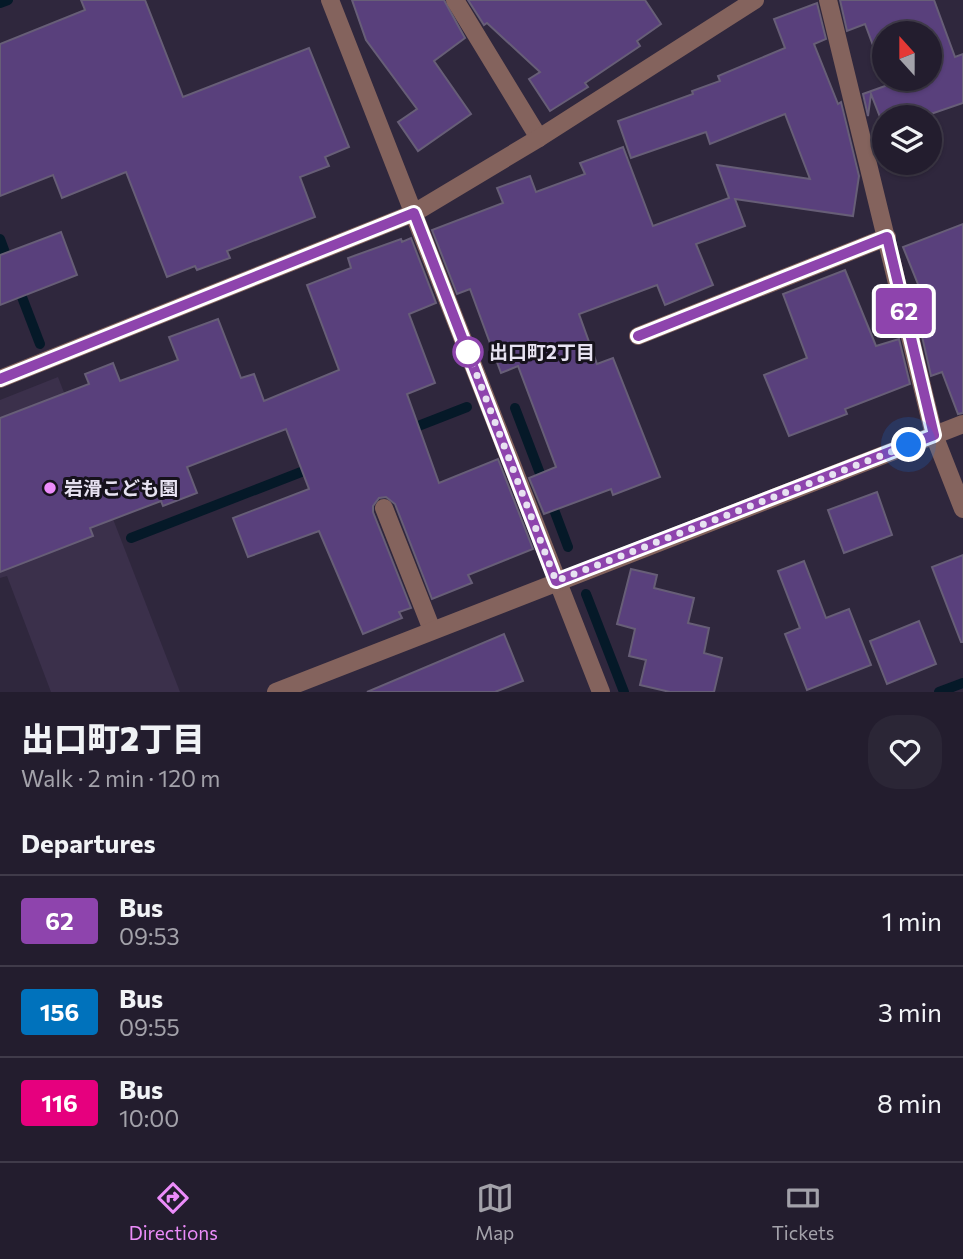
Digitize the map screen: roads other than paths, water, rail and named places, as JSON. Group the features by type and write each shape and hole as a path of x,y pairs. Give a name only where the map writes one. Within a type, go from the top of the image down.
{"street":[{"path":"330,0 601,692"},
{"path":"455,0 539,138"},
{"path":"0,379 414,213 539,138 755,0"},
{"path":"828,0 934,435 963,509"},
{"path":"638,336 887,237"},
{"path":"276,692 963,424"},
{"path":"384,508 432,630"}],"waterway":[{"path":"0,3 8,0"},
{"path":"0,239 10,266"},
{"path":"17,284 40,344"},
{"path":"408,430 467,407"},
{"path":"515,408 544,484"},
{"path":"131,538 314,467"},
{"path":"550,499 568,547"},
{"path":"586,594 624,692"},
{"path":"939,692 963,683"}],"place":[{"name":"出口町2丁目","path":"468,352"},
{"name":"岩滑こども園","path":"50,488"}]}
